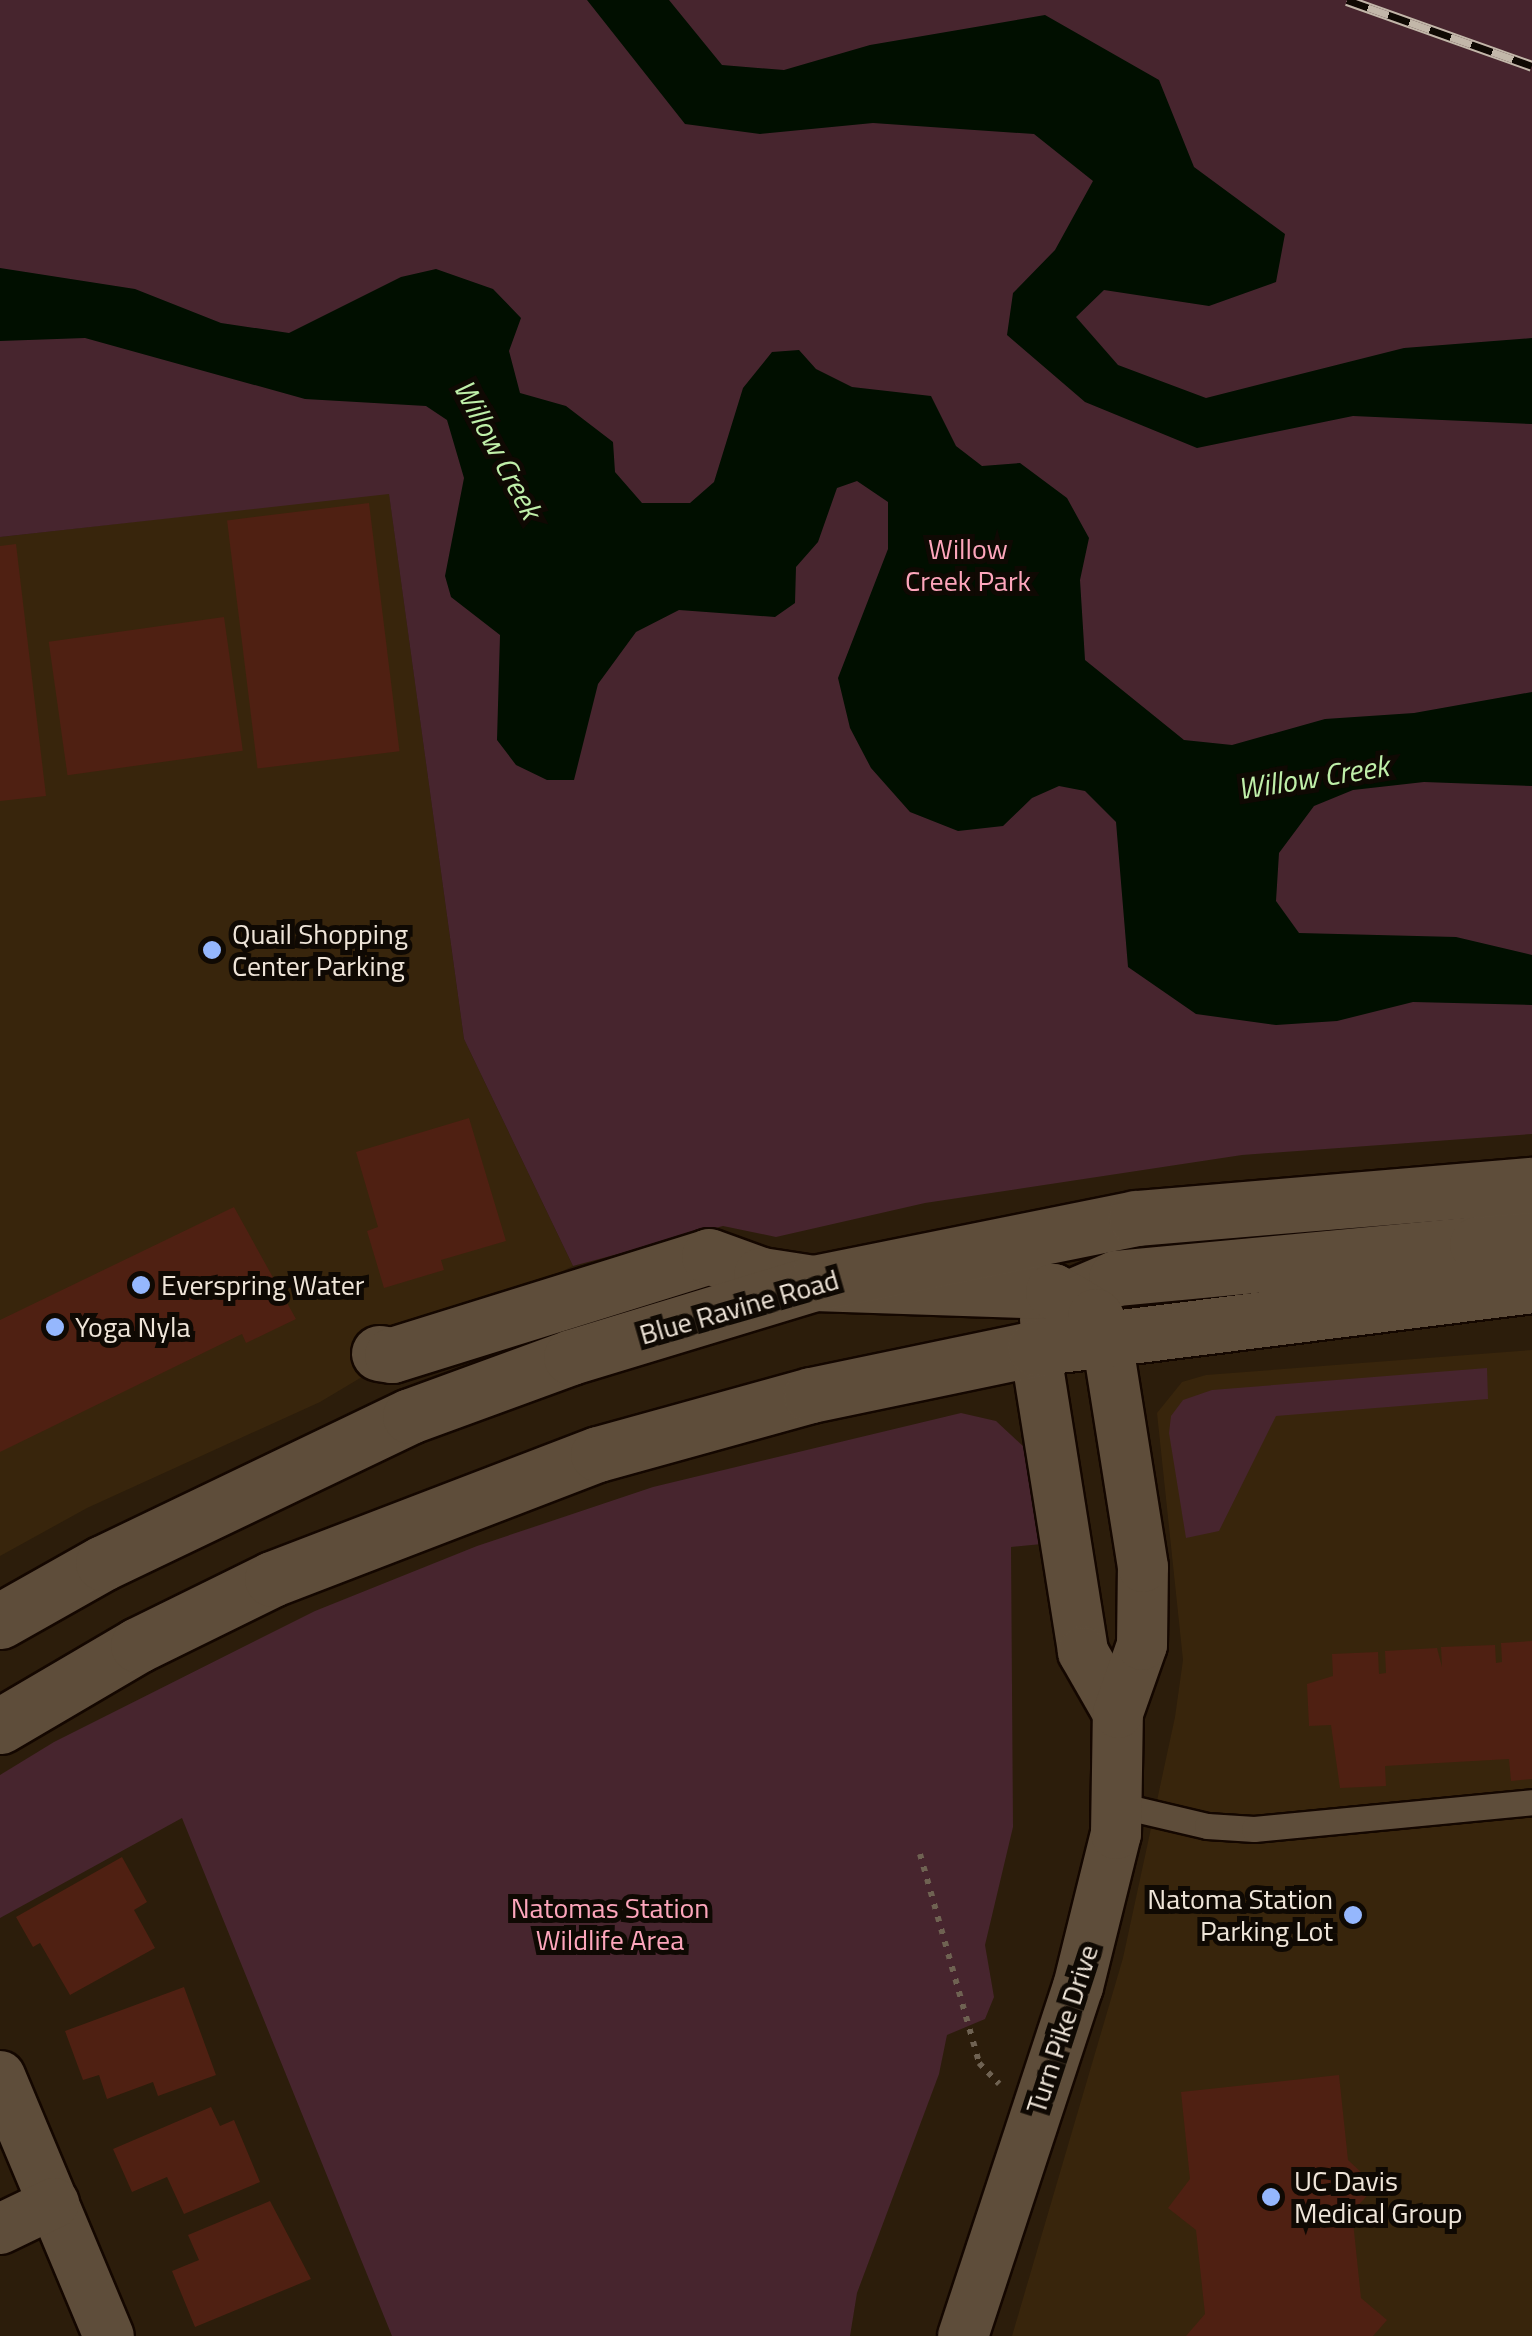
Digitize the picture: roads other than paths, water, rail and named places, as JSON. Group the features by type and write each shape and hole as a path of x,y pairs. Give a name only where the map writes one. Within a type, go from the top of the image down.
{"main road":[{"name":"Blue Ravine Road","path":"0,1622 103,1563 410,1416 571,1357 814,1282 1136,1218 1532,1185"},
{"path":"1035,1348 1050,1317 1097,1282 1145,1273 1477,1244 1532,1231"},
{"path":"379,1354 392,1355 700,1257 814,1282 898,1290 1034,1288 1071,1298 1095,1316 1107,1338"},
{"path":"0,1726 138,1645 272,1579 426,1515 598,1454 811,1394 1035,1348 1269,1314 1465,1298 1532,1285"},
{"path":"1465,1298 1532,1316"}],"street":[{"name":"Turn Pike Drive","path":"964,2336 1108,1878 1118,1805 1118,1713 1142,1645 1143,1567 1107,1338"},
{"name":"Turn Pike Drive","path":"1035,1348 1084,1652 1118,1713"},
{"path":"0,2076 109,2336"},
{"path":"0,2229 54,2204"}],"lane":[{"path":"1118,1805 1207,1826 1254,1829 1532,1802"}],"water":[{"path":"587,0 669,0 722,65 784,70 870,45 1045,15 1159,80 1194,167 1285,234 1276,282 1209,306 1104,290 1076,317 1118,365 1206,398 1404,348 1532,338 1532,424 1353,416 1197,448 1085,402 1007,335 1013,293 1055,250 1093,181 1034,134 873,123 760,134 685,124"},
{"name":"Willow Creek","path":"0,268 135,289 221,323 289,333 401,277 436,269 493,289 521,318 509,351 520,393 566,406 613,442 615,472 642,503 690,503 714,482 743,388 772,352 799,350 816,369 852,387 931,396 956,446 982,466 1020,463 1067,498 1089,538 1080,580 1085,660 1184,740 1232,745 1325,719 1414,713 1532,692 1532,786 1424,782 1353,790 1314,806 1279,853 1276,901 1299,933 1456,937 1532,955 1532,1005 1413,1002 1337,1021 1276,1025 1196,1014 1128,967 1116,822 1085,791 1059,786 1032,798 1003,826 958,831 910,812 871,768 850,728 838,678 888,549 888,502 857,481 837,488 818,542 796,567 795,603 775,617 679,610 636,632 598,684 574,780 547,780 516,765 497,740 500,635 451,597 445,576 464,478 447,420 426,406 305,399 85,338 0,341"}],"railway":[{"path":"1347,0 1532,66"}],"place":[{"name":"Quail Shopping Center Parking","path":"212,950"},
{"name":"Everspring Water","path":"141,1285"},
{"name":"Yoga Nyla","path":"55,1327"},
{"name":"Natoma Station Parking Lot","path":"1353,1915"},
{"name":"UC Davis Medical Group","path":"1271,2197"}],"park label":[{"name":"Willow Creek Park","path":"968,565"},
{"name":"Natomas Station Wildlife Area","path":"610,1924"}]}
